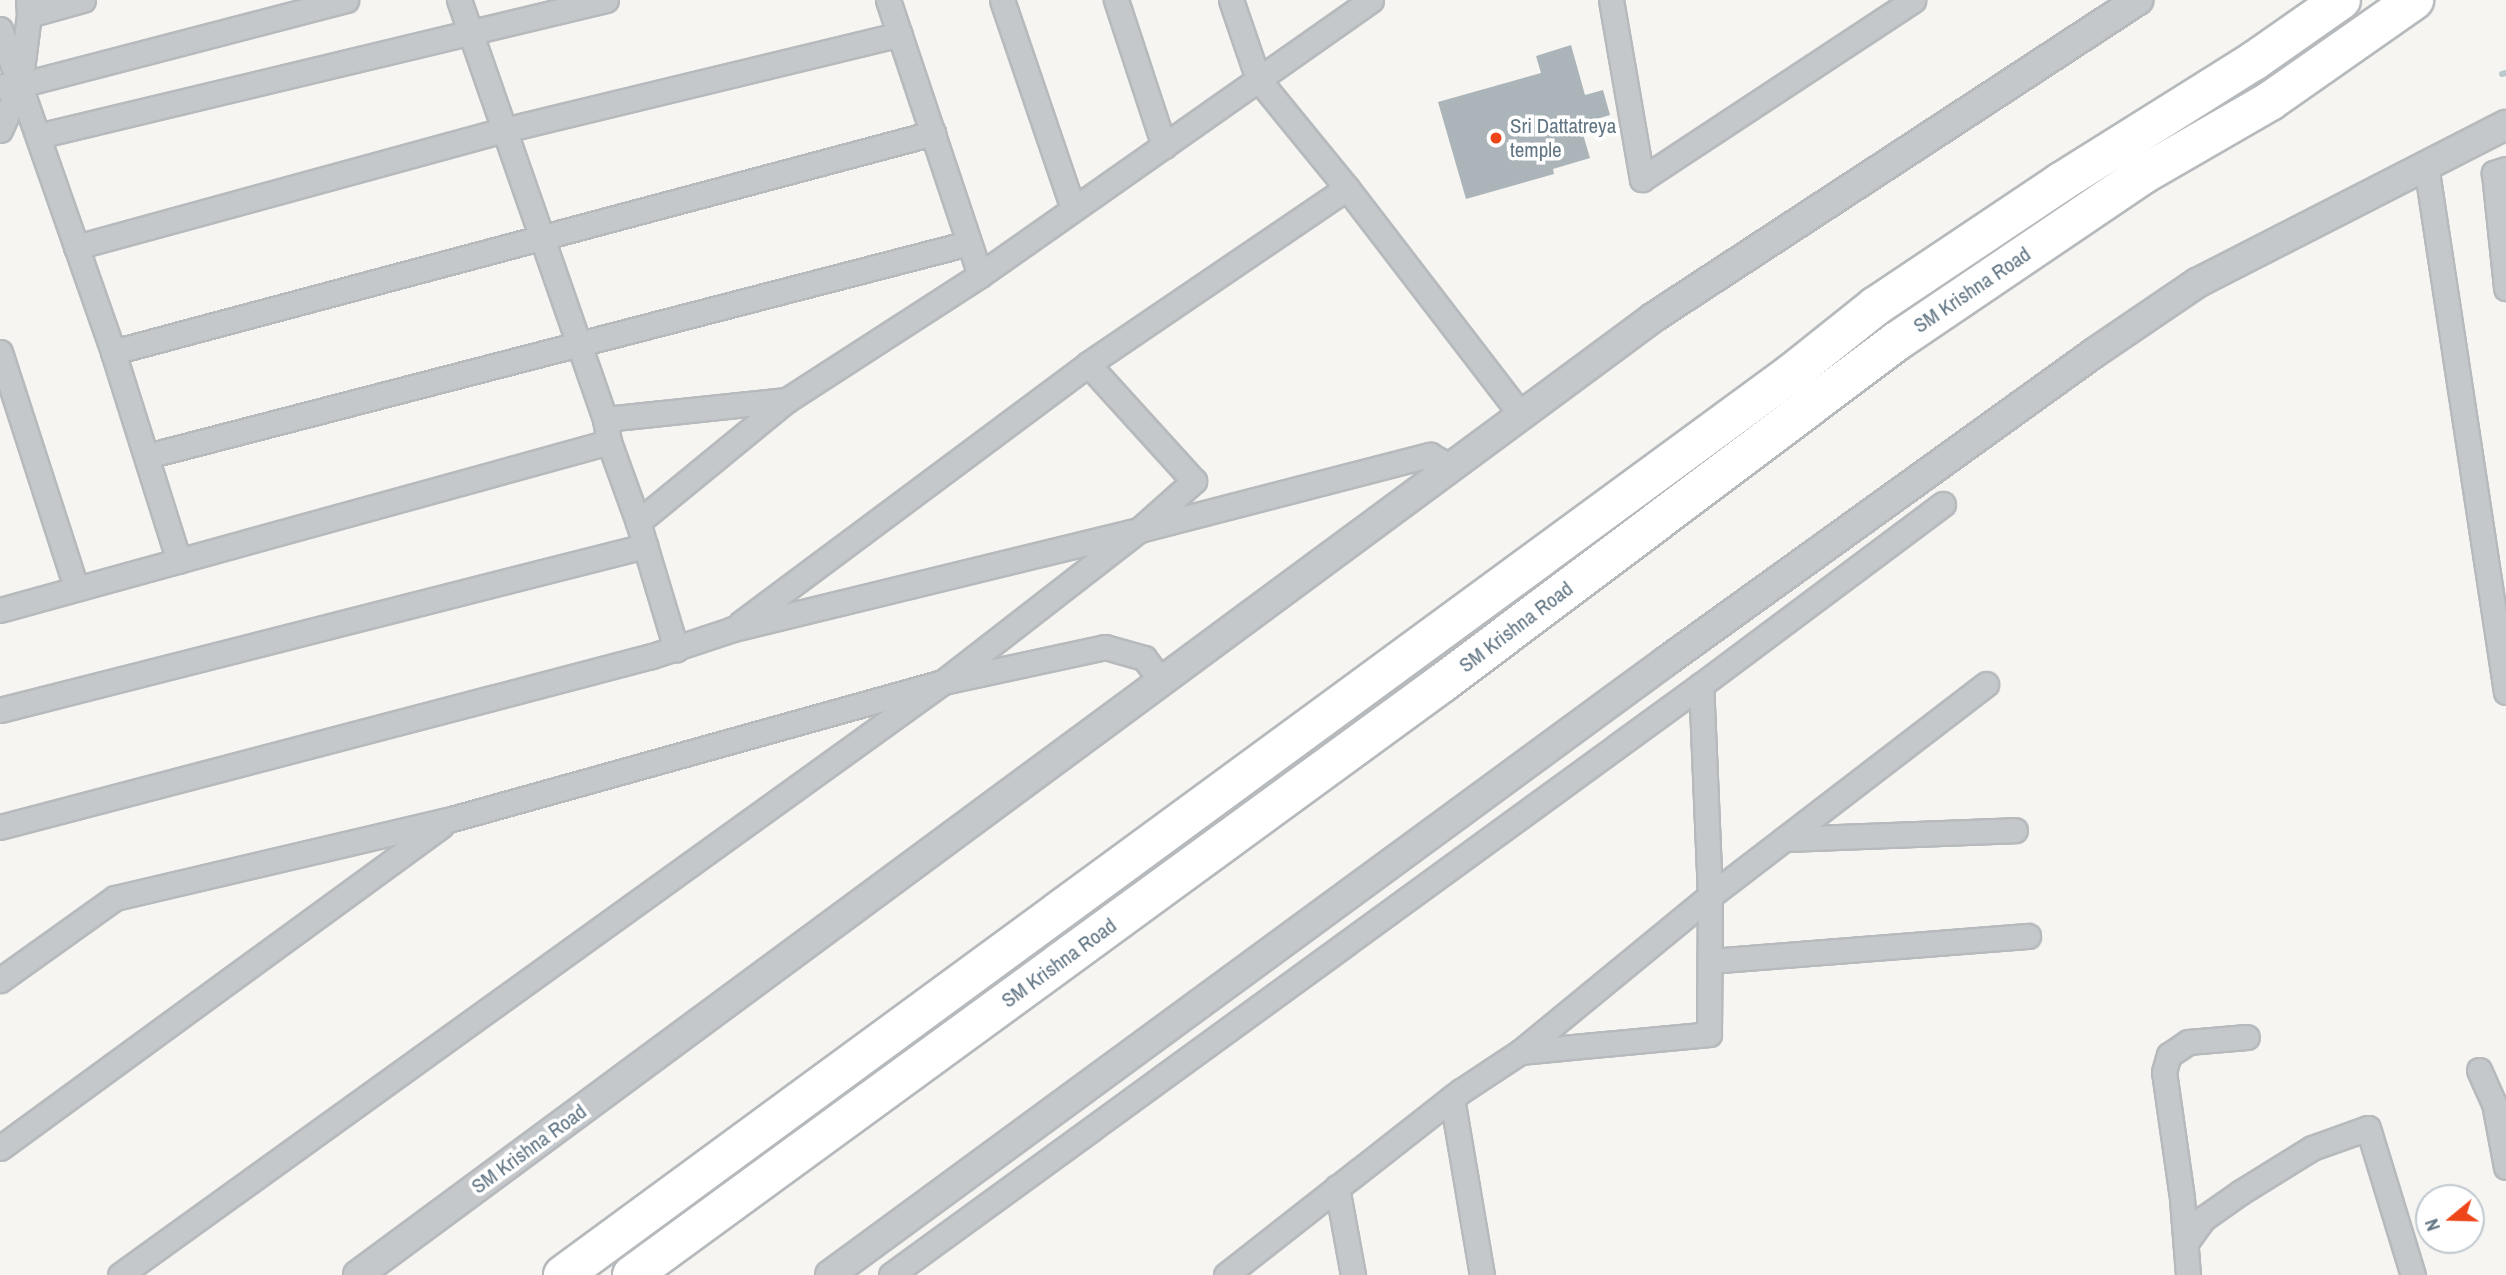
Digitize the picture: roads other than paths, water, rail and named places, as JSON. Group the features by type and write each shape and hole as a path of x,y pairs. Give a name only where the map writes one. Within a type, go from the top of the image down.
{"highway":[{"name":"SM Krishna Road","path":"632,1275 1442,683 1804,386 1876,306 2174,110 2254,61 2341,0"},
{"name":"SM Krishna Road","path":"563,1275 1804,386 2131,183 2270,101 2414,0"}],"street":[{"path":"0,130 29,7 83,0"},
{"path":"10,85 346,0"},
{"path":"458,0 605,419 609,442 638,522 676,649"},
{"path":"38,136 606,0"},
{"path":"888,0 980,275"},
{"path":"1002,0 1073,209"},
{"path":"1116,0 1164,146"},
{"path":"1231,0 1258,79 1347,188 1522,416"},
{"path":"638,522 788,400 980,275 1371,0"},
{"path":"1611,0 1642,179 1913,0"},
{"name":"SM Krishna Road","path":"358,1275 1654,317 2138,0"},
{"path":"0,29 10,85 38,136 113,352 179,561"},
{"path":"76,247 504,130 900,34"},
{"path":"830,1275 1665,662 2197,282 2506,125"},
{"path":"113,352 933,133"},
{"path":"2426,165 2506,692"},
{"path":"2506,169 2494,173 2506,288"},
{"path":"733,629 1088,364 1347,188"},
{"path":"147,456 969,243"},
{"path":"0,352 76,588"},
{"path":"120,1275 943,682 1139,530 1194,481 1088,364"},
{"path":"605,419 788,400"},
{"path":"0,610 609,442"},
{"path":"0,827 676,649 733,629 1139,530 1430,455 1452,467"},
{"path":"891,1275 1701,685 1943,504"},
{"path":"0,710 645,546"},
{"path":"0,980 115,898 448,820 943,682 1105,648 1144,658 1162,682"},
{"path":"1226,1275 1452,1098 1520,1052 1710,896 1986,684"},
{"path":"1520,1052 1709,1034 1710,896 1701,685"},
{"path":"0,1148 448,820"},
{"path":"1785,839 2015,830"},
{"path":"1710,961 2028,936"},
{"path":"2188,1275 2187,1241 2164,1072 2169,1055 2188,1042 2247,1037"},
{"path":"2479,1070 2494,1102 2506,1167"},
{"path":"1452,1098 1482,1275"},
{"path":"2187,1241 2204,1218 2241,1192 2312,1148 2368,1128 2413,1275"},
{"path":"1337,1186 1353,1275"}],"waterway":[{"path":"2502,74 2506,73"}],"place":[{"name":"Sri Dattatreya temple","path":"1496,138"}]}
